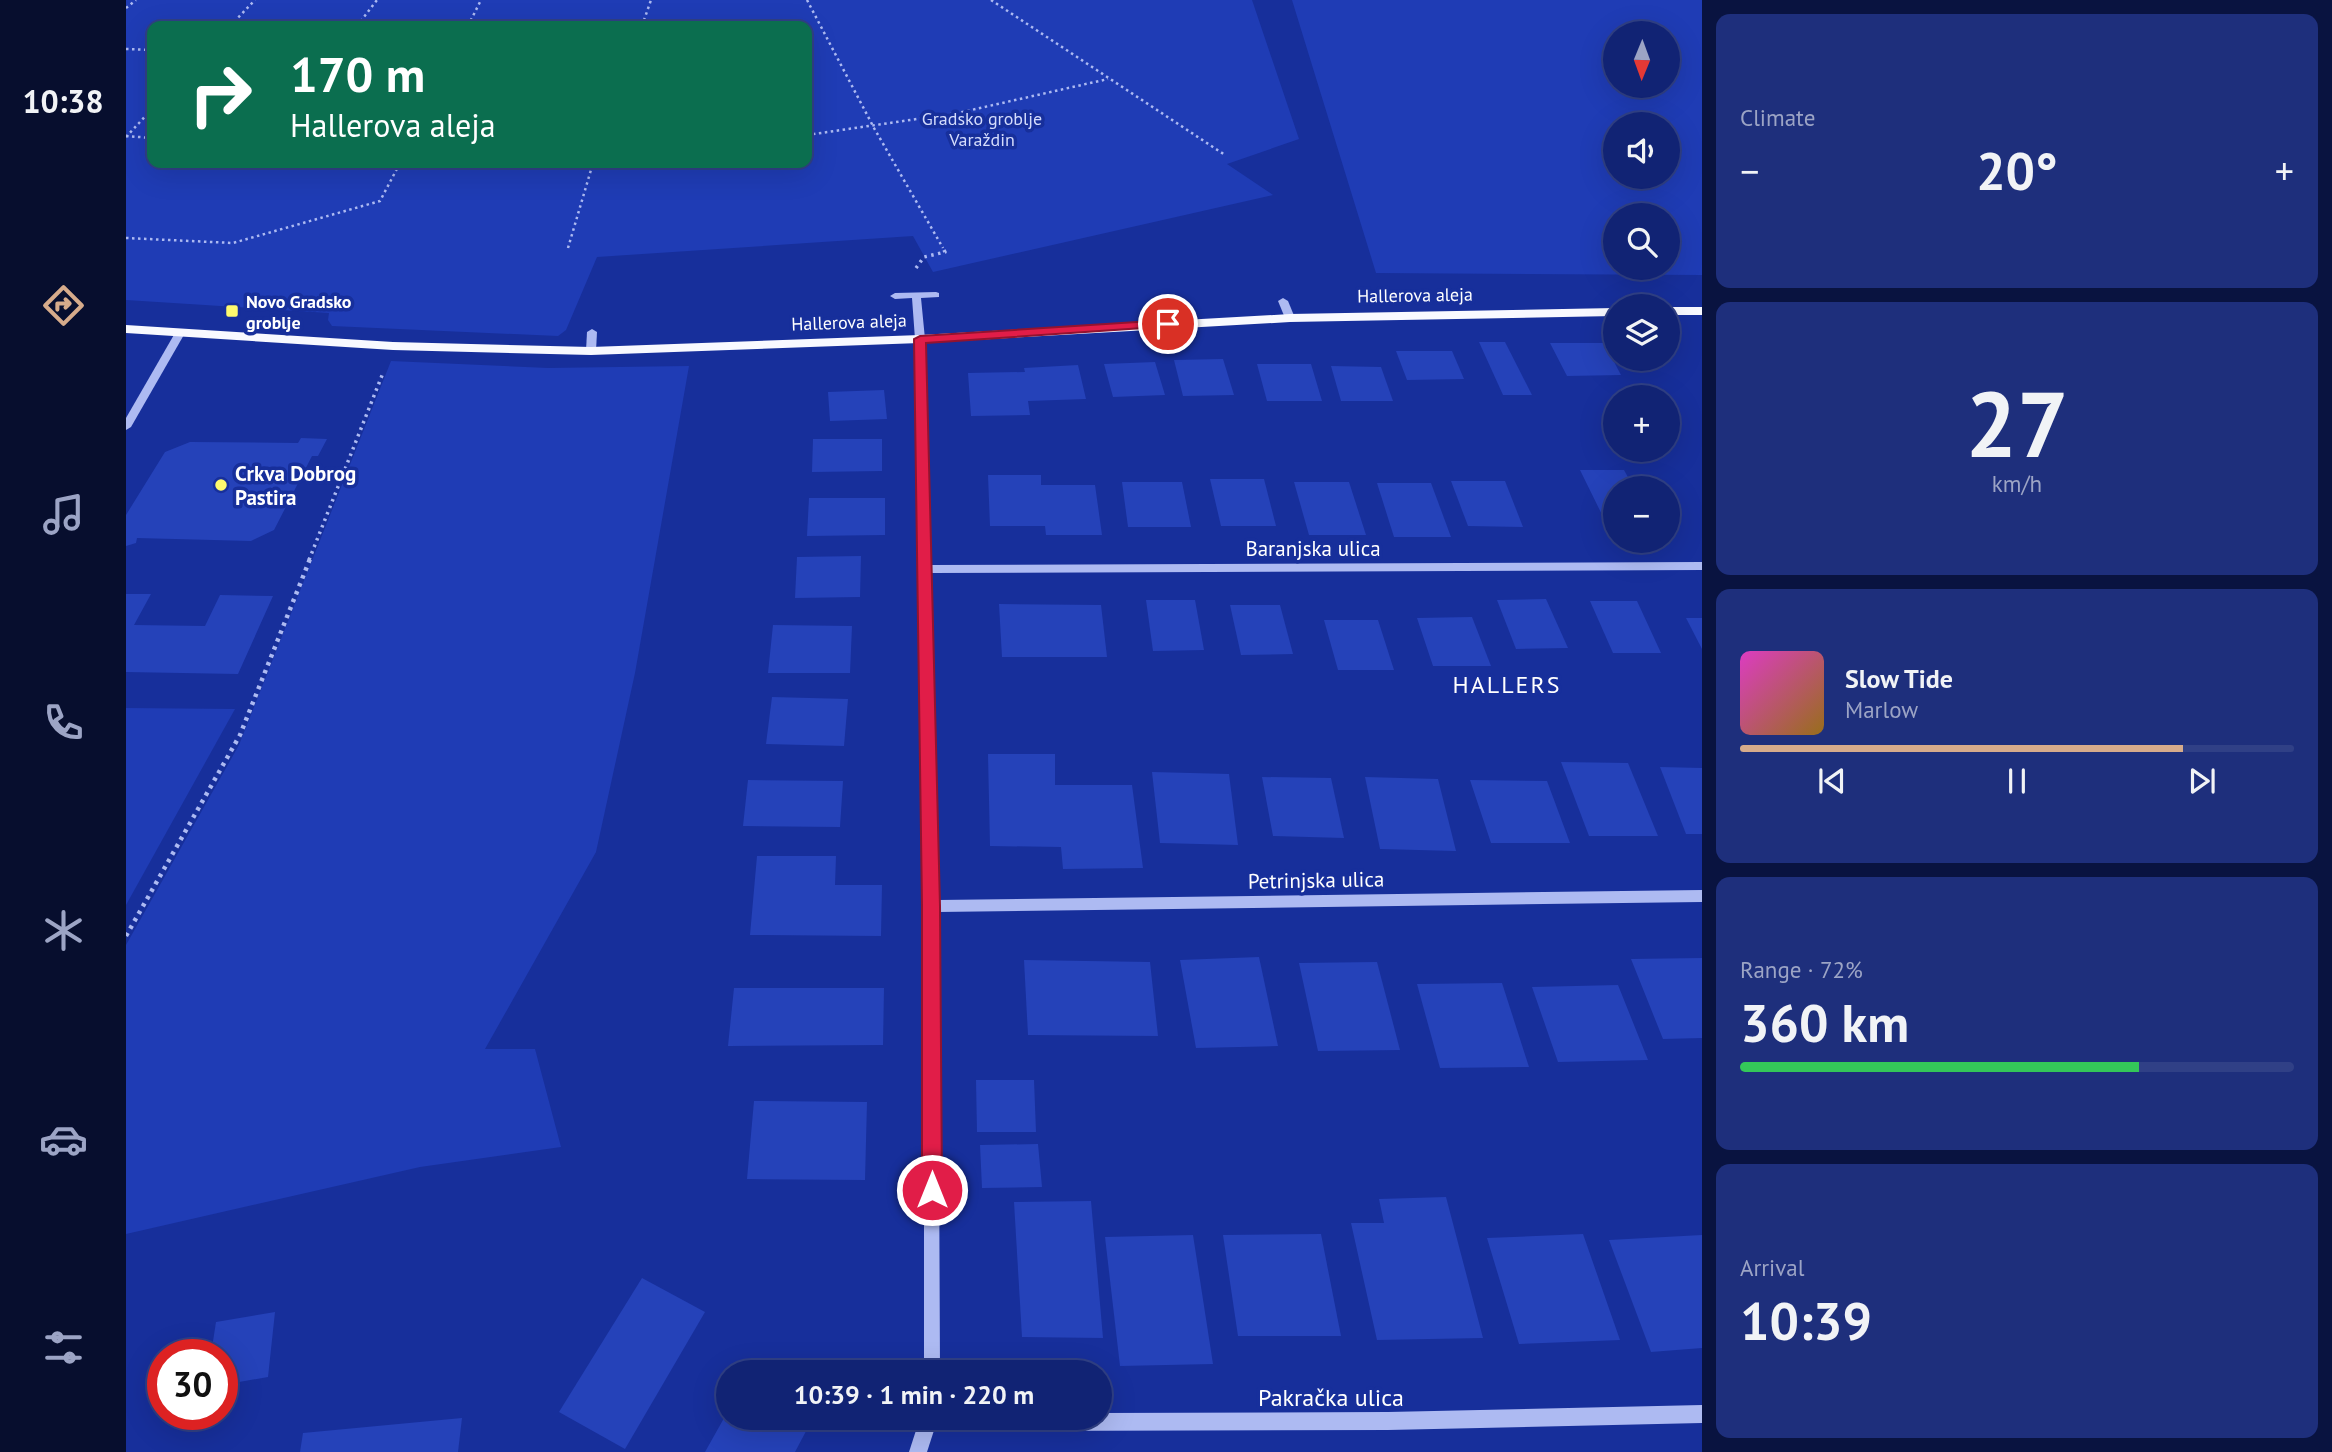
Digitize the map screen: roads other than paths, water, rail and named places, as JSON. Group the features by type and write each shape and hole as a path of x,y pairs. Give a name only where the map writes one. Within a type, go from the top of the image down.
{"main road":[{"path":"1680,311 1702,311"},
{"name":"Hallerova aleja","path":"126,329 393,346 591,351 920,339 1290,317 1603,312"}],"street":[{"path":"895,296 936,295"},
{"path":"916,296 920,339 931,906 932,1360"},
{"path":"1283,301 1290,317"},
{"path":"591,351 592,332"},
{"path":"126,426 180,333"},
{"name":"Baranjska ulica","path":"924,569 1702,566"},
{"name":"Petrinjska ulica","path":"931,906 1702,896"},
{"name":"Pakračka ulica","path":"1112,1422 1388,1422 1702,1414"},
{"path":"918,1452 925,1430"}],"place":[{"name":"Novo Gradsko groblje","path":"232,311"},
{"name":"Crkva Dobrog Pastira","path":"221,485"}],"district":[{"name":"HALLERS","path":"1507,684"}],"park label":[{"name":"Gradsko groblje Varaždin","path":"982,128"}]}
